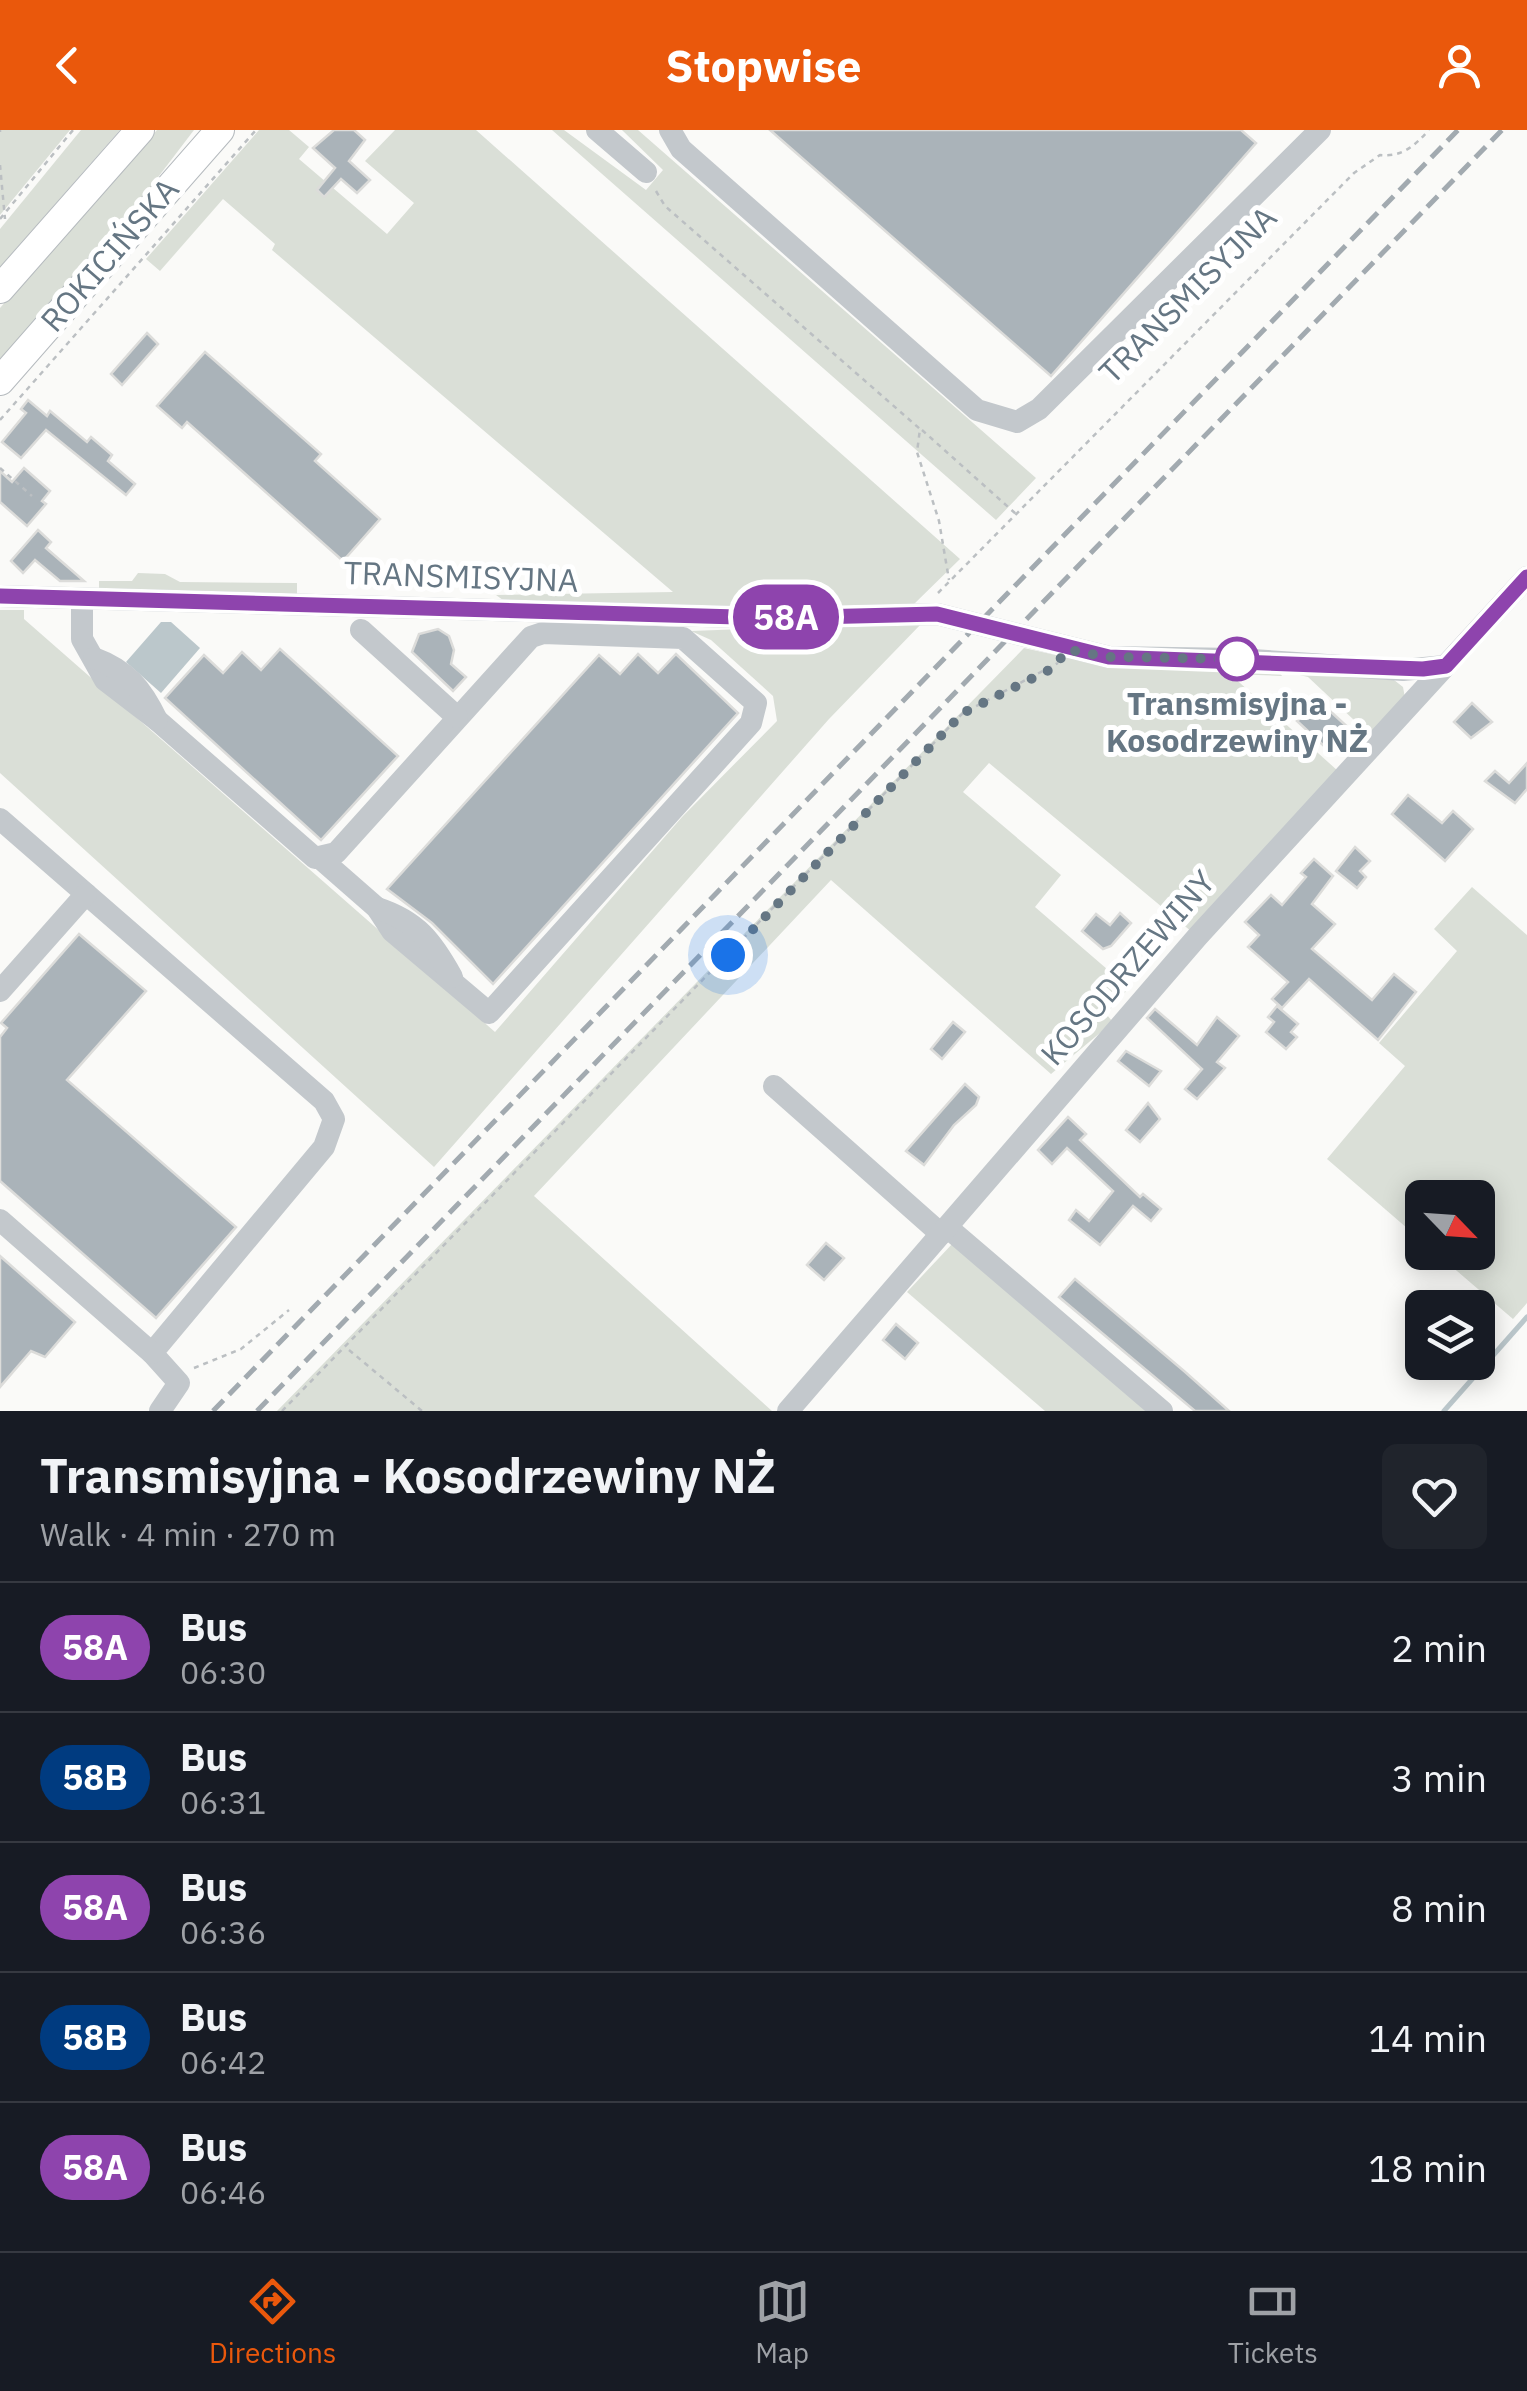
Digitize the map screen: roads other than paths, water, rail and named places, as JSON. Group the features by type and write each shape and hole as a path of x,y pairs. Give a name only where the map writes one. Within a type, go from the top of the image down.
{"main road":[{"name":"ROKICIŃSKA","path":"0,289 140,130"},
{"name":"ROKICIŃSKA","path":"0,381 220,130"}],"street":[{"path":"597,130 646,172"},
{"path":"670,130 682,149 977,410 1017,422 1026,420 1053,396 1320,130"},
{"name":"KOSODRZEWINY","path":"788,1411 1198,936 1527,577"},
{"name":"TRANSMISYJNA","path":"0,596 773,618 921,613 965,619 1069,650 1109,657 1237,659 1402,670 1446,666"},
{"path":"82,599 82,639 94,658 115,665 142,689 157,720 307,854 321,858 377,908 392,931 490,1013 751,723 757,710 752,696 683,638 542,633 521,645 336,853 321,858"},
{"path":"361,630 457,717"},
{"path":"0,819 324,1101 334,1119 331,1139 152,1354"},
{"path":"0,991 86,894"},
{"path":"774,1086 1162,1411"},
{"path":"0,1220 174,1374 179,1383 175,1394 160,1411"}],"waterway":[{"path":"1444,1411 1527,1317"}],"railway":[{"path":"213,1411 1458,130"},
{"path":"257,1411 1502,130"}],"place":[{"name":"Transmisyjna - Kosodrzewiny NŻ","path":"1237,659"}]}
